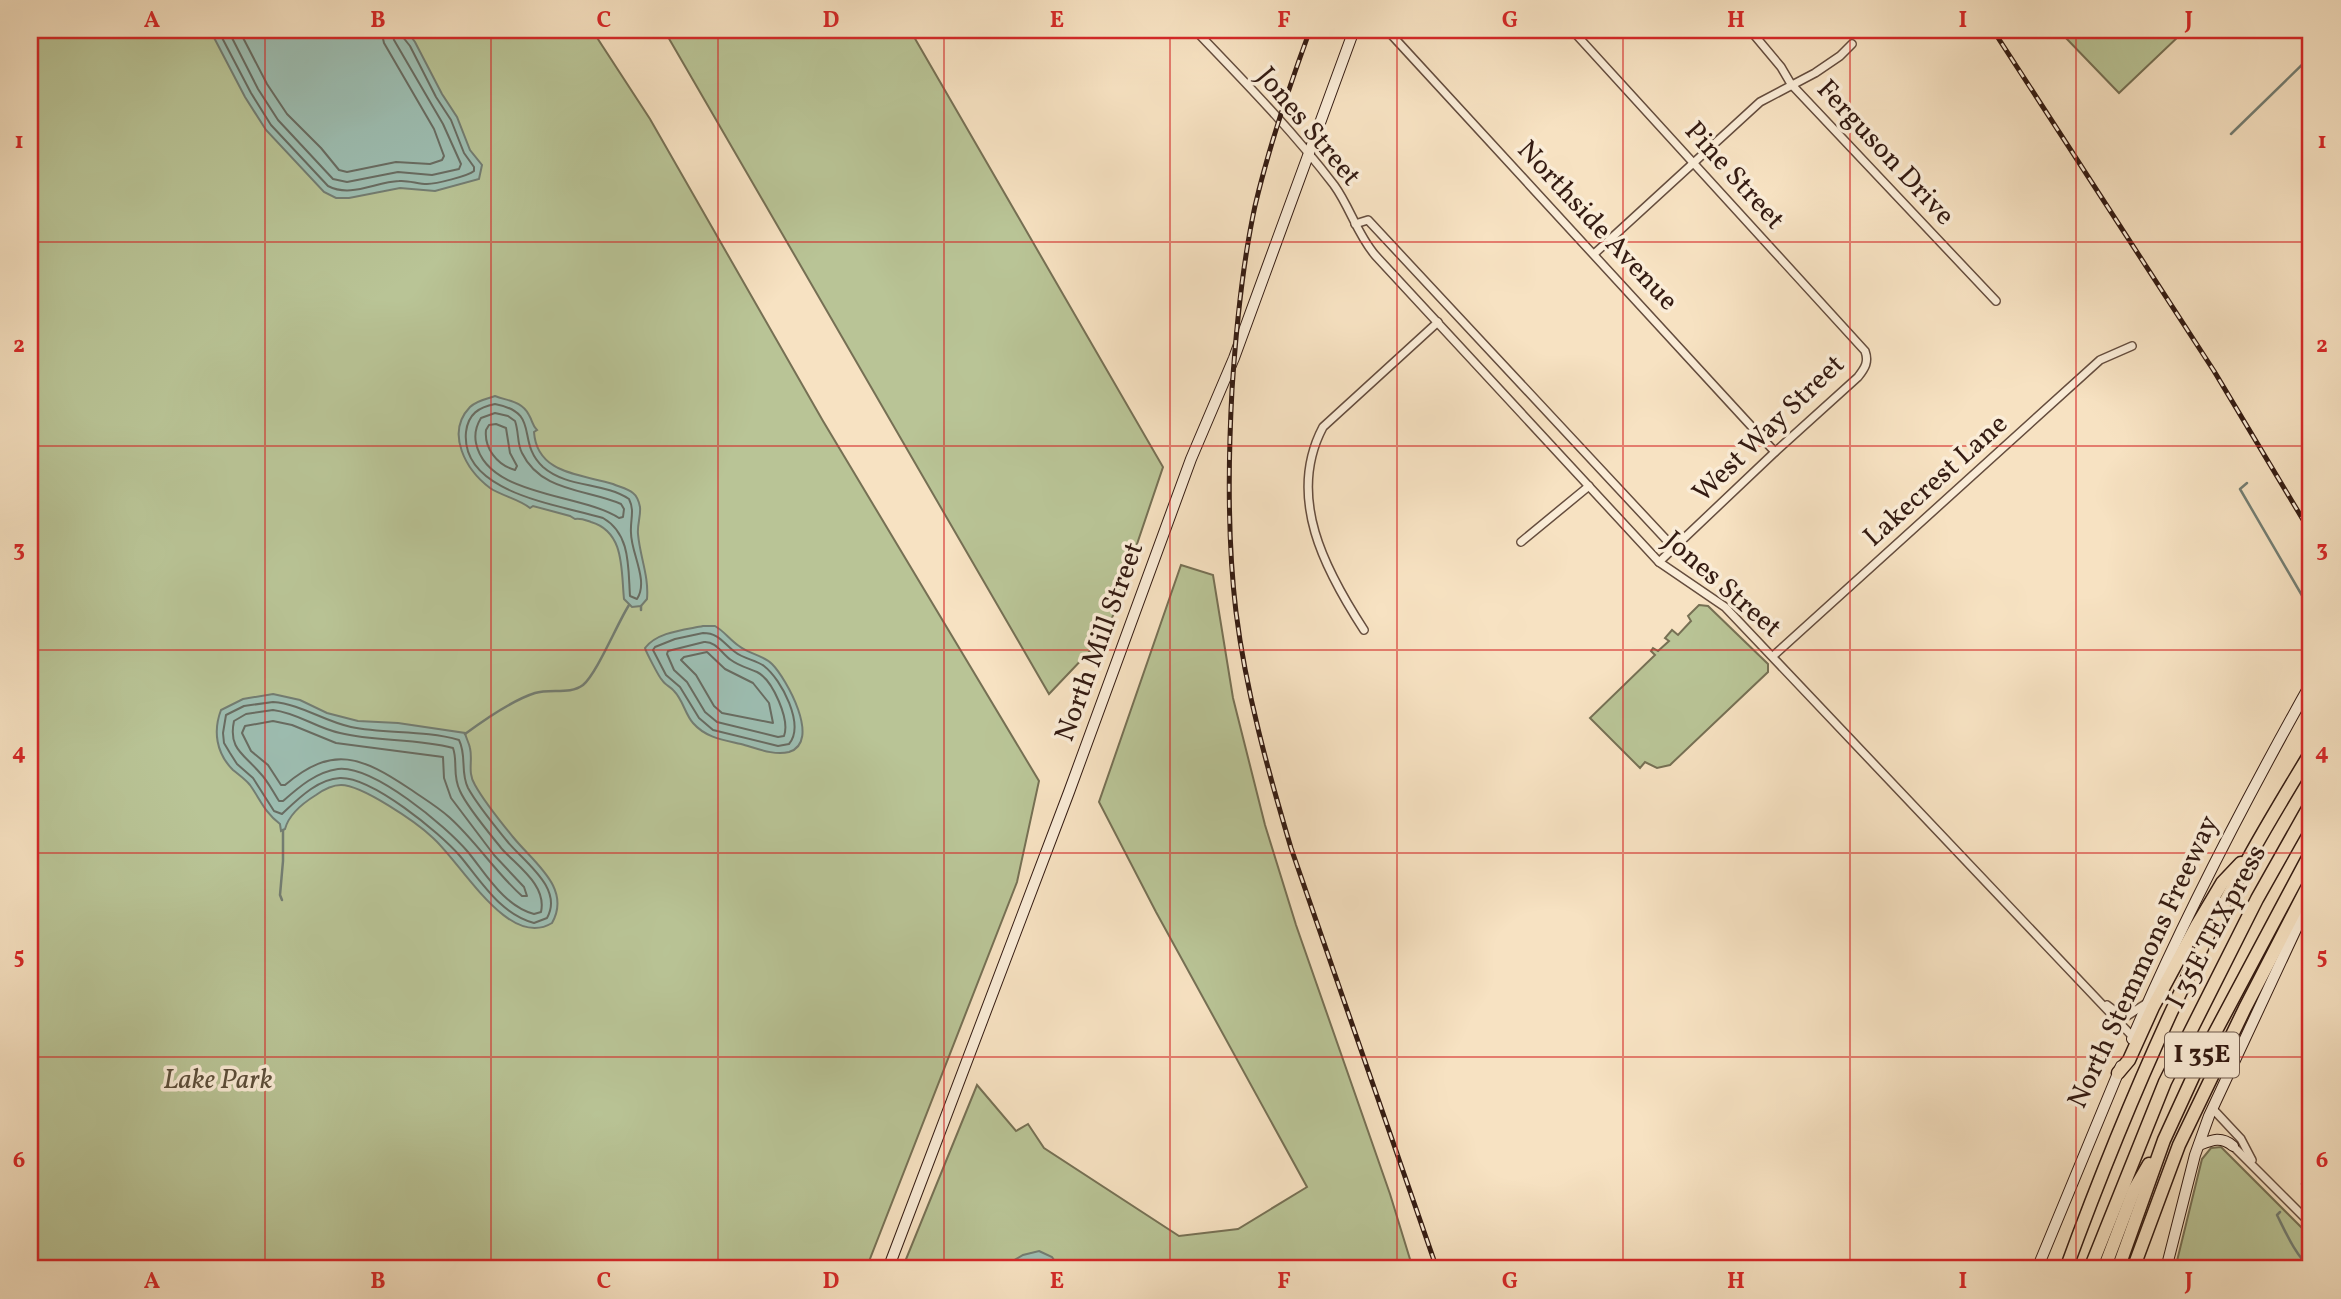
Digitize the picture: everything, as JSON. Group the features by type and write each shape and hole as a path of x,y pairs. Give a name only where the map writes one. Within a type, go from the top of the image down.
{"highway":[{"name":"North Stemmons Freeway","path":"2066,1269 2143,1077 2195,963 2252,852 2311,752"},
{"name":"I 35E TEXpress","path":"2090,1269 2165,1082 2257,899 2311,803"},
{"path":"2118,1073 2129,1060 2181,954 2222,883 2252,852"},
{"name":"I 35E","path":"2118,1269 2164,1140 2203,1055 2311,852"},
{"path":"2133,1269 2179,1145 2311,880"},
{"path":"2104,1269 2134,1190 2164,1140"}],"main road":[{"name":"North Mill Street","path":"888,1269 1069,792 1191,459 1234,358 1354,30"},
{"name":"North Stemmons Freeway","path":"2037,1269 2148,1003 2237,819 2311,683"},
{"path":"2166,1269 2199,1145 2213,1108 2311,897"},
{"path":"2199,1145 2226,1139 2234,1146"}],"street":[{"name":"Jones Street","path":"1195,30 1293,133 1335,186 1370,250 1589,486 1660,562 1725,607 2133,1037"},
{"name":"Northside Avenue","path":"1387,30 1775,452"},
{"name":"Pine Street","path":"1572,30 1865,351"},
{"name":"Ferguson Drive","path":"1750,30 1781,67 1791,84 1996,301"},
{"path":"1594,254 1760,102 1815,73 1852,44"},
{"name":"Jones Street","path":"1355,223 1368,220 1674,548"},
{"path":"1364,630 1329,571 1316,539 1308,491 1308,469 1314,444 1323,427 1438,322"},
{"name":"Lakecrest Lane","path":"1773,656 2101,360 2133,346"},
{"name":"West Way Street","path":"1660,562 1858,377 1865,368 1865,351"},
{"path":"1521,542 1589,486"},
{"name":"Jones Street","path":"2101,1001 2119,1014 2127,1016 2148,1003"},
{"path":"2213,1108 2241,1139 2254,1164"},
{"path":"2234,1146 2311,1224"}],"green space":[{"name":"Lake Park","path":"30,30 592,30 650,119 823,421 1039,781 1017,882 866,1269 30,1269"},
{"path":"664,30 910,30 1163,467 1107,633 1049,694"},
{"path":"2068,30 2175,30 2180,35 2119,93 2063,35"},
{"path":"1181,565 1213,575 1233,698 1265,825 1296,925 1390,1194 1413,1269 902,1269 977,1085 1016,1131 1028,1124 1044,1148 1179,1236 1238,1229 1307,1187 1156,912 1099,802"},
{"path":"1699,605 1708,606 1768,664 1768,672 1670,765 1657,768 1645,762 1640,768 1590,718 1655,655 1651,651 1653,648 1658,651 1669,641 1665,638 1672,630 1678,635 1691,621 1688,616"},
{"path":"2221,1147 2311,1237 2311,1269 2175,1269 2202,1159 2211,1148"}],"water":[{"path":"210,30 406,30 457,117 470,150 482,165 479,179 435,191 400,188 349,198 336,198 324,192 266,130 245,97"},
{"path":"495,396 514,402 526,410 537,430 534,432 537,446 552,464 574,474 613,484 636,496 640,507 638,534 647,591 647,599 641,606 632,607 624,599 616,543 602,527 533,506 530,508 490,488 473,471 462,450 459,428 470,407"},
{"path":"703,626 715,626 743,649 768,661 778,671 792,695 802,723 802,736 798,746 783,753 765,751 716,738 693,723 677,695 660,678 645,648 656,638"},
{"path":"273,694 300,700 327,713 358,721 398,723 465,733 471,753 471,776 475,785 554,887 557,910 552,923 535,928 519,924 502,914 486,900 432,837 402,814 362,791 341,785 328,788 297,809 281,831 280,824 267,811 250,785 227,763 217,734 221,710 243,699"},
{"path":"1039,1251 1052,1257 1060,1269 999,1269 1023,1255"}],"waterway":[{"path":"2231,134 2311,56"},
{"path":"2247,483 2240,489 2311,611"},
{"path":"465,734 526,696 572,690 583,685 589,679 629,605"},
{"path":"282,900 283,830"},
{"path":"2302,1184 2311,1172"},
{"path":"2280,1212 2277,1215 2288,1237 2311,1269"}],"railway":[{"path":"1310,30 1267,162 1250,229 1243,275 1230,445 1229,501 1233,584 1240,642 1252,702 1291,848 1437,1269"},
{"path":"1993,30 2214,371 2311,533"}]}
